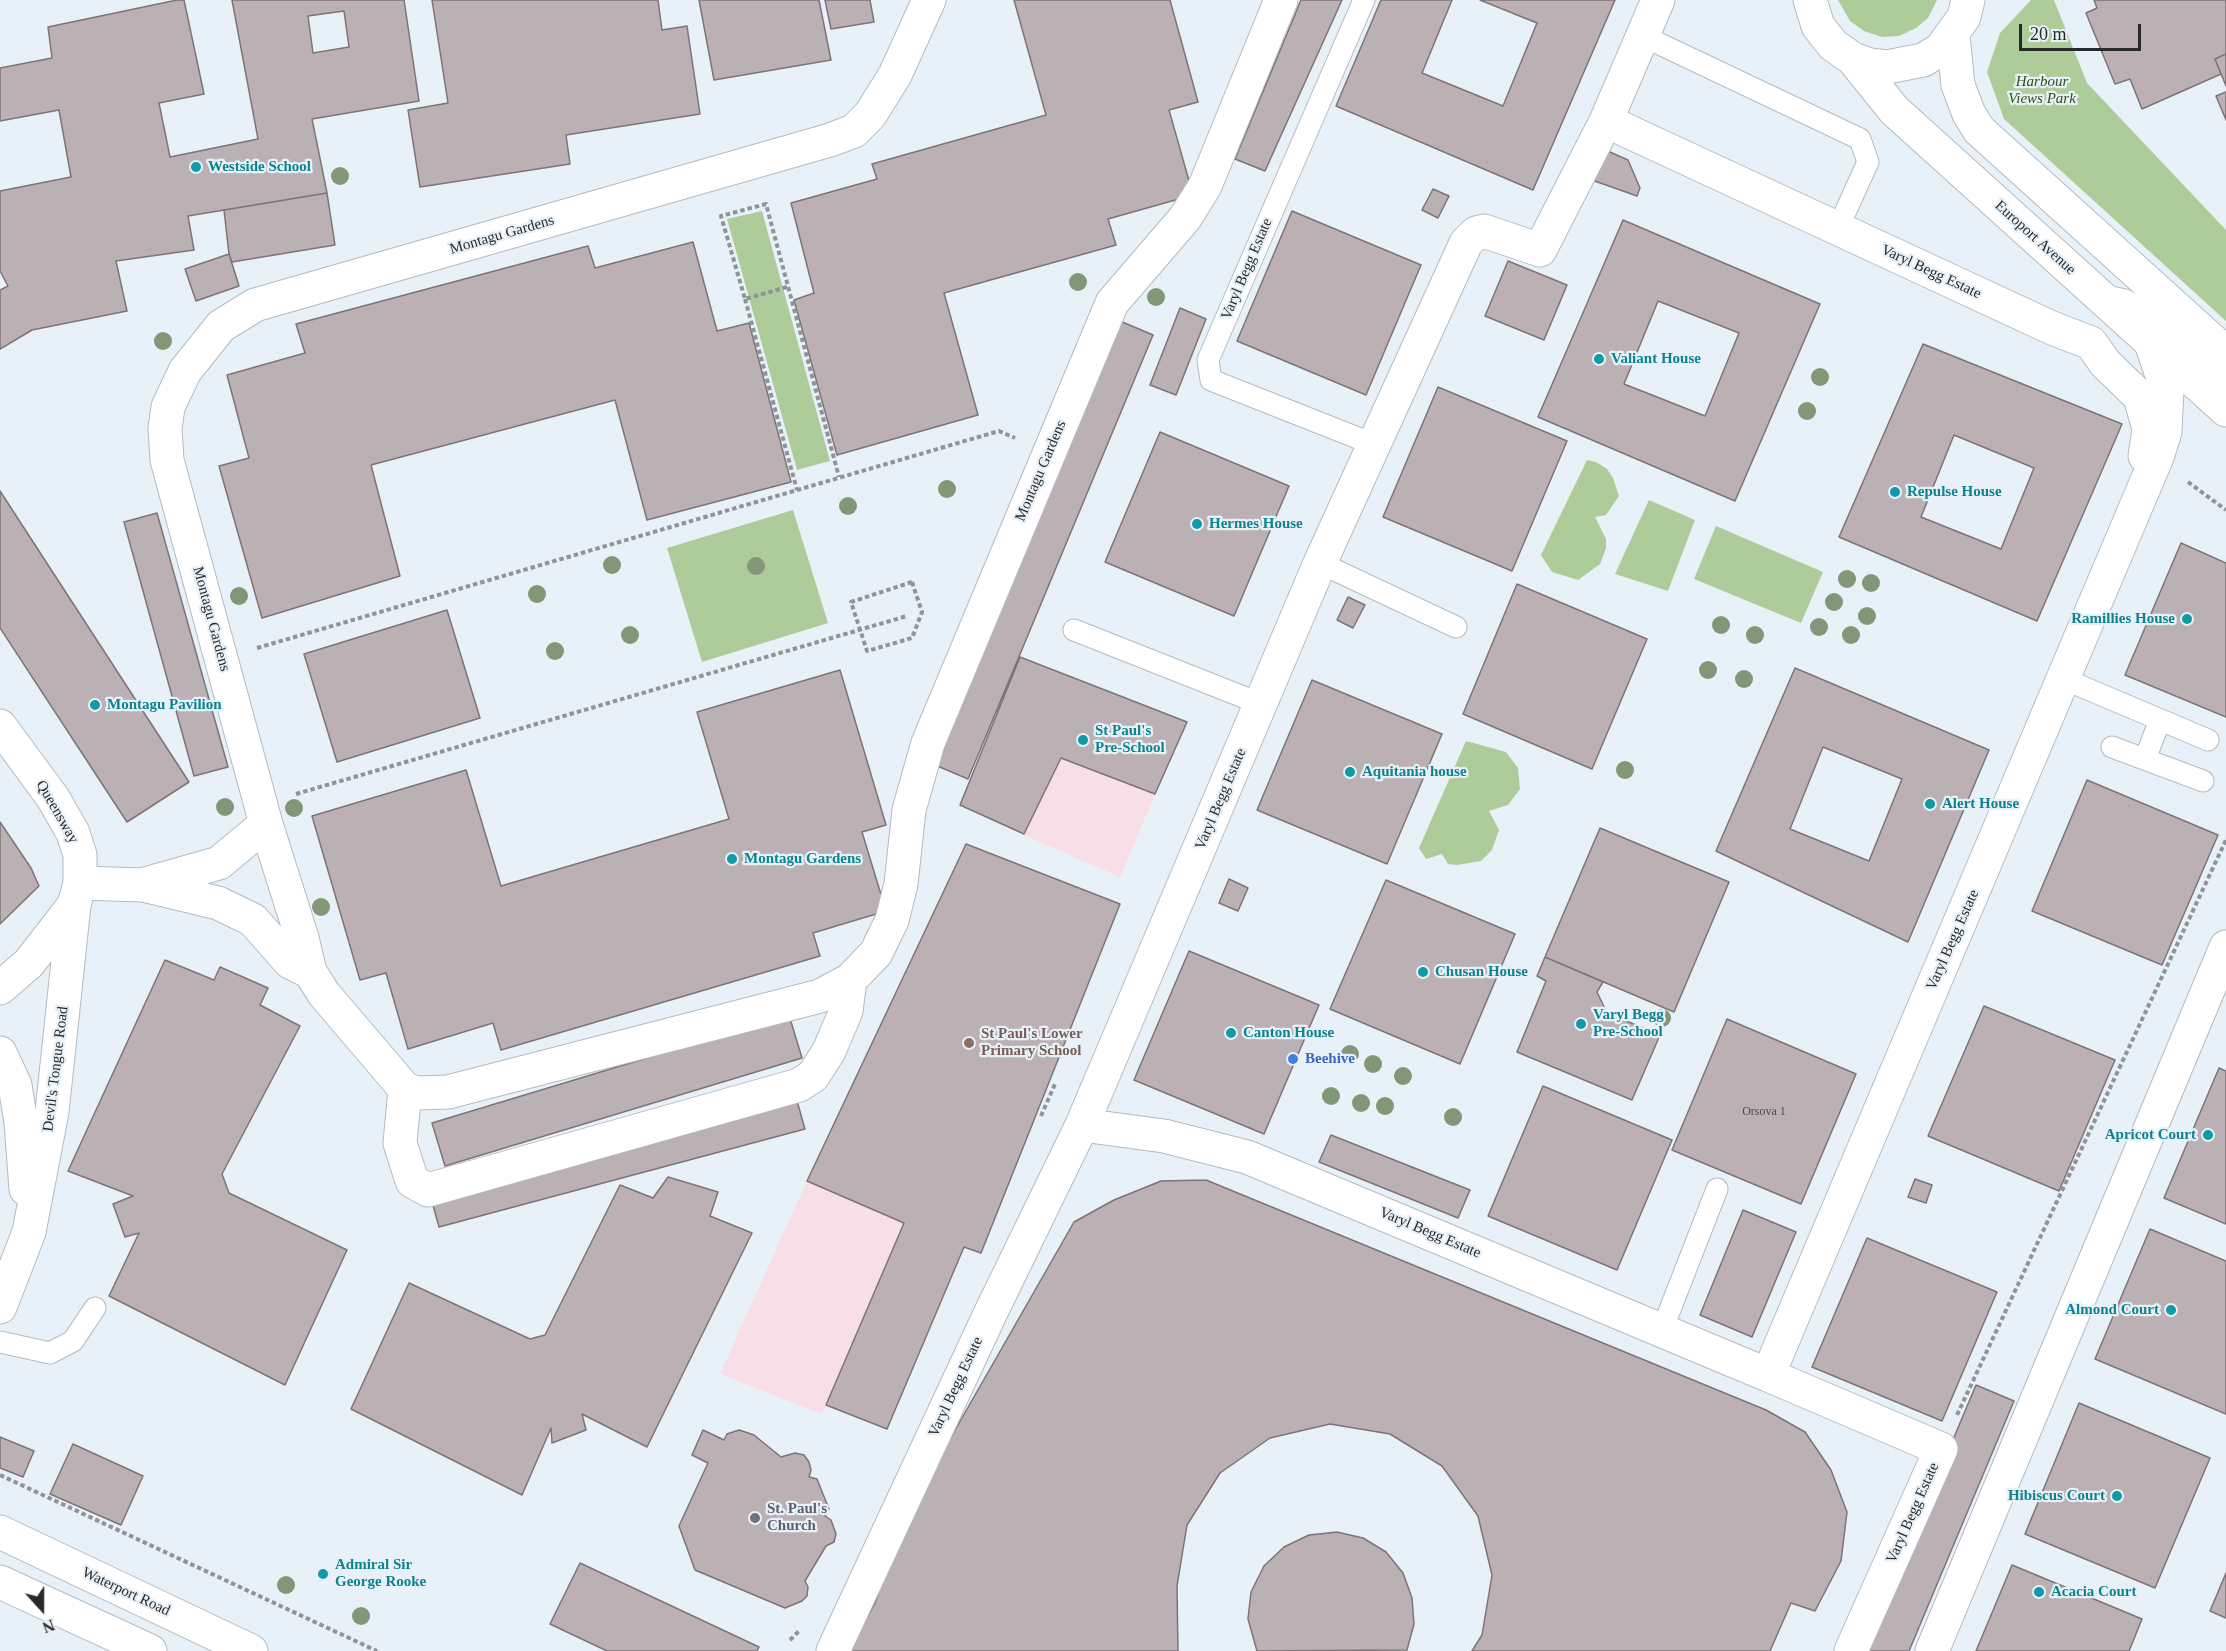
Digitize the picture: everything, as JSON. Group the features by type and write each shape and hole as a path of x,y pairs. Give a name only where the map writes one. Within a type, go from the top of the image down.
{"street":[{"name":"Montagu Gardens","path":"405,1089 417,1093 448,1092 820,996 850,981 876,953 892,920 902,884 909,810 928,743 1048,453 1112,303 1185,218 1205,186 1281,0"},
{"name":"Varyl Begg Estate","path":"836,1645 991,1312 1082,1125 1320,563 1470,237 1476,233 1490,232 1540,250 1606,121 1658,0"},
{"path":"1852,59 1870,65 1905,65 1923,60 1941,49 1953,35 1964,17 1968,0"},
{"name":"Europort Avenue","path":"1808,1 1818,26 1833,45 1852,59 1894,110 2148,337 2226,410"},
{"name":"Montagu Gardens","path":"310,972 302,938 263,814 167,460 165,429 168,406 185,370 221,326 255,305 830,140 854,131 870,115 895,75 923,2"},
{"path":"1953,35 1958,85 1969,114 1979,130 2226,353"},
{"name":"Varyl Begg Estate","path":"1606,121 2052,328 2091,343 2105,363 2140,397 2149,429 2136,504"},
{"name":"Varyl Begg Estate","path":"1768,1375 2153,466 2167,418 2167,390 2148,337"},
{"name":"Queensway","path":"0,726 53,798 73,833 80,855 77,894"},
{"path":"0,988 29,963 77,894 143,885 219,863 263,814"},
{"path":"143,885 218,903 253,920 290,962 310,972 324,994 405,1089 400,1143 412,1180 428,1190 799,1085 813,1076 829,1051 846,1011 850,981"},
{"name":"Devil's Tongue Road","path":"0,1307 29,1232 52,1112 77,894"},
{"path":"1932,1651 2226,947"},
{"name":"Devil's Tongue Road","path":"0,1053 15,1085 21,1123 29,1232"},
{"name":"Varyl Begg Estate","path":"1082,1125 1164,1136 1247,1157 1941,1449 1851,1651"},
{"name":"Waterport Road","path":"0,1532 251,1651"},
{"path":"0,1582 150,1651"}],"lane":[{"name":"Varyl Begg Estate","path":"1364,0 1208,360 1210,380 1373,444"},
{"path":"1642,36 1860,139 1868,162 1838,228"},
{"path":"2100,295 2125,300 2141,308 2226,382"},
{"path":"1320,563 1456,627"},
{"path":"1074,630 1262,704"},
{"path":"2064,679 2208,740"},
{"path":"2145,759 2160,720"},
{"path":"2112,747 2203,781"},
{"path":"1662,1330 1717,1189"},
{"path":"0,1342 50,1353 73,1341 95,1308"},
{"path":"836,1645 874,1603"}],"path":[{"path":"797,490 721,216 765,204 839,477"},
{"path":"745,299 787,287"},
{"path":"222,659 999,431 1048,453"},
{"path":"2153,466 2226,510"},
{"path":"912,582 922,612 912,638 867,651 860,630 851,602 912,582"},
{"path":"263,814 907,616"},
{"path":"1941,1449 2226,840"},
{"path":"0,1476 376,1651"}],"shaded area":[{"path":"1061,758 1155,794 1120,877 1024,835"},
{"path":"807,1181 904,1223 822,1414 720,1374"}],"green space":[{"path":"1838,0 1937,0 1928,18 1916,28 1899,36 1882,37 1864,31 1850,21"},
{"name":"Harbour Views Park","path":"2031,0 2054,0 2087,83 2226,230 2226,321 2004,119 1987,72 2000,33"},
{"path":"762,211 830,461 797,470 727,219"},
{"path":"1587,460 1596,462 1607,469 1613,478 1619,496 1606,515 1595,517 1606,539 1606,548 1600,564 1578,580 1552,572 1541,555"},
{"path":"1649,500 1695,520 1668,591 1615,574"},
{"path":"793,510 828,623 702,662 667,548"},
{"path":"1716,526 1823,572 1801,623 1694,579"},
{"path":"1466,741 1506,752 1518,768 1520,789 1508,805 1489,811 1499,830 1492,850 1481,861 1457,865 1448,864 1442,854 1426,859 1419,848"}],"building":[{"name":"Westside School","path":"184,0 204,94 159,103 170,157 258,139 232,0 404,0 419,101 312,119 327,193 188,216 194,250 116,261 127,311 32,330 0,349 0,290 8,286 0,271 0,191 71,177 59,110 0,121 0,68 52,58 48,27","holes":["344,11 349,47 313,53 308,16"]},
{"path":"432,0 658,0 662,30 687,26 700,114 566,135 570,164 420,187 408,110 448,103"},
{"path":"699,0 819,0 831,60 714,80"},
{"path":"825,0 870,0 874,22 831,29"},
{"path":"1014,0 1170,0 1198,102 1169,110 1193,195 1108,219 1116,245 944,293 978,415 837,455 794,300 814,293 791,203 877,179 872,164 1046,115"},
{"path":"1301,0 1342,0 1265,171 1235,159"},
{"path":"1381,0 1452,0 1422,73 1503,106 1537,23 1480,0 1615,0 1533,190 1336,106"},
{"path":"2094,0 2226,0 2226,54 2215,59 2221,74 2142,109 2130,79 2115,84 2086,13 2097,8"},
{"path":"2226,54 2226,86 2215,59"},
{"path":"2226,92 2226,120 2216,96"},
{"path":"1603,149 1628,160 1640,188 1637,196 1589,179"},
{"path":"1433,189 1449,196 1438,218 1422,210"},
{"path":"327,193 335,245 232,262 224,210"},
{"path":"1292,211 1421,265 1366,395 1237,341"},
{"name":"Valiant House","path":"1623,220 1820,304 1735,501 1538,417","holes":["1658,301 1739,333 1705,416 1624,384"]},
{"path":"693,242 717,331 749,323 791,482 647,520 615,400 371,465 400,576 262,618 219,466 249,458 227,375 305,353 296,324 588,246 595,268"},
{"path":"229,254 239,286 196,301 185,269"},
{"path":"1508,261 1567,285 1544,340 1485,316"},
{"path":"1180,308 1206,319 1176,395 1150,385"},
{"path":"1120,321 1153,335 968,779 935,765"},
{"name":"Repulse House","path":"1923,344 2122,424 2037,621 1839,537","holes":["1954,435 2034,468 2001,549 1921,517"]},
{"path":"1438,387 1567,441 1512,571 1383,517"},
{"name":"Hermes House","path":"1160,432 1289,486 1234,616 1105,562"},
{"name":"Montagu Pavilion","path":"0,491 189,782 127,822 0,628"},
{"path":"157,513 228,767 194,776 124,522"},
{"name":"Ramillies House","path":"2181,543 2226,563 2226,717 2125,675"},
{"path":"1517,584 1647,639 1592,769 1463,714"},
{"path":"1348,597 1365,605 1353,628 1337,620"},
{"path":"447,610 480,718 337,762 304,654"},
{"name":"St Paul's Pre-School","path":"1020,657 1187,722 1155,794 1061,758 1024,834 960,805"},
{"name":"Alert House","path":"1795,668 1989,750 1908,942 1716,851","holes":["1823,747 1902,779 1869,861 1790,829"]},
{"name":"Montagu Gardens","path":"840,670 886,825 862,832 886,911 813,933 820,956 501,1050 493,1023 408,1049 386,973 360,980 312,816 466,770 501,886 729,819 697,712"},
{"name":"Aquitania house","path":"1312,680 1442,734 1387,864 1257,810"},
{"path":"2087,780 2218,835 2162,965 2032,911"},
{"path":"0,822 31,868 39,886 0,924"},
{"path":"1600,828 1729,882 1674,1012 1545,957"},
{"name":"St Paul's Lower Primary School","path":"966,844 1120,904 981,1253 964,1247 887,1429 826,1405 904,1223 807,1181"},
{"path":"1229,879 1248,888 1238,911 1219,903"},
{"name":"Chusan House","path":"1386,880 1515,934 1460,1064 1330,1009"},
{"name":"Canton House","path":"1189,951 1319,1005 1264,1134 1134,1080"},
{"name":"Varyl Begg Pre-School","path":"1545,957 1603,982 1597,992 1607,1013 1660,1035 1632,1100 1517,1052 1546,981 1537,976"},
{"path":"165,960 214,980 220,967 268,988 260,1005 300,1026 222,1174 229,1193 347,1250 285,1385 109,1296 139,1233 125,1237 113,1204 133,1196 68,1171"},
{"path":"1984,1006 2115,1060 2059,1191 1928,1136"},
{"path":"789,1015 802,1058 445,1166 432,1123"},
{"path":"1727,1019 1856,1074 1801,1204 1672,1150"},
{"name":"Apricot Court","path":"2219,1068 2226,1071 2226,1224 2164,1198"},
{"path":"1543,1086 1672,1140 1617,1270 1488,1216"},
{"path":"797,1101 805,1129 439,1227 431,1198"},
{"path":"1331,1135 1470,1190 1458,1218 1319,1162"},
{"path":"668,1177 718,1192 710,1216 752,1233 647,1447 582,1414 586,1430 552,1443 551,1428 522,1495 351,1409 409,1283 530,1339 545,1335 620,1185 653,1198"},
{"path":"1915,1179 1932,1185 1926,1203 1908,1197"},
{"path":"1206,1180 1766,1410 1805,1432 1831,1470 1847,1512 1841,1561 1815,1611 1791,1603 1770,1651 1472,1651 1482,1635 1492,1575 1478,1516 1442,1466 1390,1434 1330,1424 1270,1438 1220,1473 1187,1525 1177,1586 1178,1651 849,1651 875,1603 903,1521 1074,1222 1114,1200 1161,1181"},
{"path":"1743,1210 1796,1232 1752,1337 1700,1315"},
{"name":"Almond Court","path":"2150,1229 2226,1261 2226,1414 2095,1359"},
{"path":"1867,1238 1997,1292 1942,1421 1812,1367"},
{"path":"1976,1385 2014,1401 1909,1651 1864,1651"},
{"name":"Hibiscus Court","path":"2079,1403 2210,1458 2155,1588 2025,1534"},
{"name":"St. Paul's Church","path":"703,1430 724,1440 727,1434 739,1430 754,1435 781,1457 795,1453 804,1455 809,1462 811,1470 809,1477 817,1479 829,1509 825,1516 831,1520 836,1534 834,1542 826,1546 805,1581 808,1587 807,1596 802,1601 785,1608 695,1570 679,1526 708,1463 692,1455"},
{"path":"0,1437 34,1451 23,1477 0,1468"},
{"path":"73,1444 143,1476 121,1525 50,1494"},
{"path":"1337,1532 1363,1538 1386,1552 1403,1573 1412,1598 1414,1624 1407,1650 1257,1651 1248,1619 1251,1592 1264,1566 1284,1547 1309,1535"},
{"path":"580,1563 759,1647 757,1651 607,1651 550,1624"},
{"name":"Acacia Court","path":"2012,1565 2142,1619 2129,1651 1976,1651"},
{"path":"2226,1573 2226,1618 2210,1611"}],"place":[{"name":"Westside School","path":"196,167"},
{"name":"Valiant House","path":"1599,359"},
{"name":"Repulse House","path":"1895,492"},
{"name":"Hermes House","path":"1197,524"},
{"name":"Ramillies House","path":"2187,619"},
{"name":"Montagu Pavilion","path":"95,705"},
{"name":"St Paul's Pre-School","path":"1083,740"},
{"name":"Aquitania house","path":"1350,772"},
{"name":"Alert House","path":"1930,804"},
{"name":"Montagu Gardens","path":"732,859"},
{"name":"Chusan House","path":"1423,972"},
{"name":"Varyl Begg Pre-School","path":"1581,1024"},
{"name":"Canton House","path":"1231,1033"},
{"name":"St Paul's Lower Primary School","path":"969,1043"},
{"name":"Beehive","path":"1293,1059"},
{"name":"Apricot Court","path":"2208,1135"},
{"name":"Almond Court","path":"2171,1310"},
{"name":"Hibiscus Court","path":"2117,1496"},
{"name":"St. Paul's Church","path":"755,1518"},
{"name":"Admiral Sir George Rooke","path":"323,1574"},
{"name":"Acacia Court","path":"2039,1592"}]}
